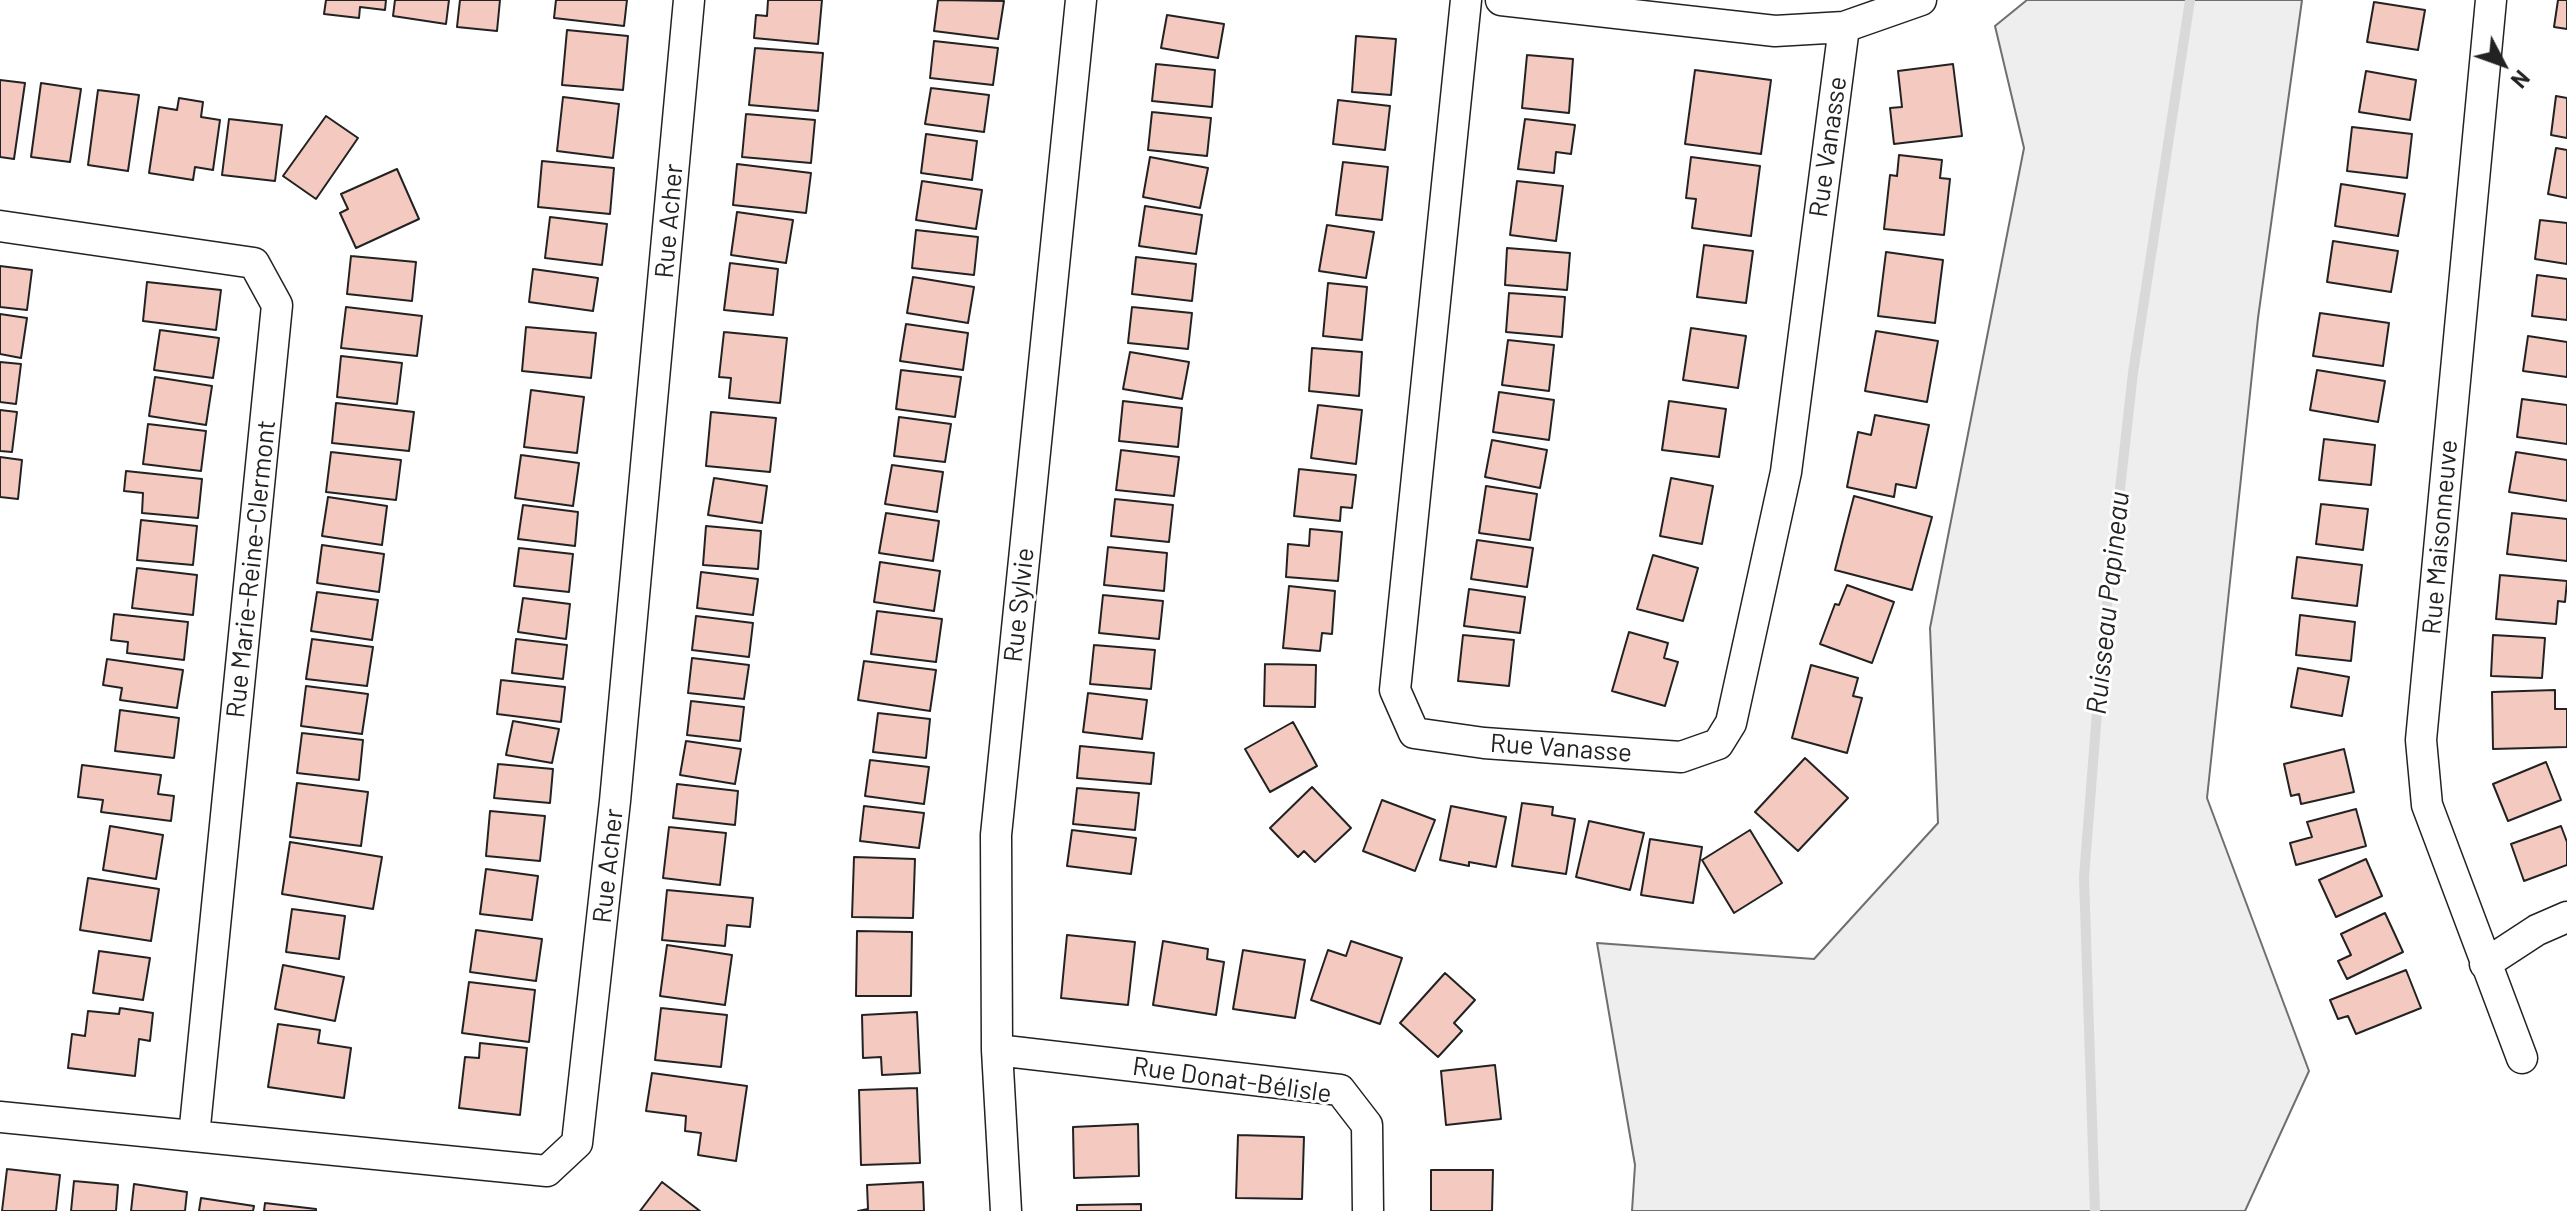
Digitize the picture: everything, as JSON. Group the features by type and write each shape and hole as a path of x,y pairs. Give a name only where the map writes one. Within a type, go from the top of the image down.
{"street":[{"name":"Rue Acher","path":"0,1117 547,1171 577,1143 617,785 689,0"},
{"name":"Rue Sylvie","path":"1006,1211 997,1050 996,835 1081,0"},
{"name":"Rue Vanasse","path":"1466,0 1395,690 1414,733 1514,745 1681,757 1718,744 1731,723 1786,472 1844,27"},
{"path":"1501,0 1775,31 1844,27 1921,0"},
{"name":"Rue Maisonneuve","path":"2491,0 2421,740 2427,805 2522,1058"},
{"name":"Rue Marie-Reine-Clermont","path":"0,226 254,263 277,305 194,1136"},
{"path":"2485,964 2537,930 2567,917"},
{"name":"Rue Donat-Bélisle","path":"997,1050 1340,1090 1367,1125 1368,1211"}],"shaded area":[{"path":"2027,0 2302,0 2258,318 2207,798 2309,1071 2245,1211 1632,1211 1635,1165 1597,943 1814,959 1938,823 1930,628 2024,148 1995,26"}],"building":[{"path":"326,0 386,0 385,10 360,7 359,18 324,14"},
{"path":"395,0 449,0 446,24 393,16"},
{"path":"460,0 500,0 497,31 457,27"},
{"path":"556,0 627,0 624,26 554,18"},
{"path":"768,0 822,0 818,44 754,38 756,15 767,16"},
{"path":"938,0 1004,1 998,39 934,31"},
{"path":"2558,0 2567,0 2567,29 2554,27"},
{"path":"2374,2 2425,10 2418,50 2367,42"},
{"path":"1167,15 1224,24 1218,58 1161,48"},
{"path":"567,30 628,36 623,90 562,85"},
{"path":"1356,36 1396,39 1391,95 1352,92"},
{"path":"934,41 998,48 993,85 930,78"},
{"path":"755,48 823,53 818,111 749,105"},
{"path":"1527,55 1573,59 1569,113 1522,108"},
{"path":"1156,64 1215,70 1212,107 1152,101"},
{"path":"1953,64 1962,136 1894,144 1890,108 1902,107 1898,71"},
{"path":"1695,70 1771,80 1761,154 1685,144"},
{"path":"2366,71 2416,80 2410,120 2359,112"},
{"path":"0,80 25,83 14,159 0,157"},
{"path":"41,83 81,89 70,162 31,157"},
{"path":"931,88 989,95 984,132 925,124"},
{"path":"98,90 139,95 128,171 88,165"},
{"path":"2556,96 2567,98 2567,138 2551,135"},
{"path":"563,97 619,104 613,158 557,151"},
{"path":"179,98 203,102 201,117 220,120 213,170 195,167 193,180 149,173 159,107 177,110"},
{"path":"1338,100 1390,106 1385,150 1333,144"},
{"path":"1152,112 1211,118 1207,156 1148,150"},
{"path":"746,114 815,120 811,163 742,157"},
{"path":"326,116 358,138 316,199 283,176"},
{"path":"229,119 282,125 275,181 222,175"},
{"path":"1525,119 1575,125 1571,154 1556,152 1554,173 1518,169"},
{"path":"2352,127 2412,134 2407,178 2347,171"},
{"path":"926,134 977,141 972,180 921,173"},
{"path":"2556,148 2567,150 2567,198 2548,194"},
{"path":"1899,155 1942,160 1940,178 1950,179 1944,235 1884,229 1890,175 1897,176"},
{"path":"1150,157 1208,168 1200,208 1143,197"},
{"path":"1691,157 1760,166 1751,236 1692,228 1696,199 1686,198"},
{"path":"542,161 614,168 610,214 538,207"},
{"path":"1343,162 1388,167 1382,220 1336,215"},
{"path":"737,164 811,173 806,213 733,205"},
{"path":"397,169 419,219 356,248 340,213 348,209 341,194"},
{"path":"922,181 982,190 976,229 916,220"},
{"path":"1517,181 1563,186 1556,241 1510,235"},
{"path":"2341,184 2405,194 2398,236 2335,226"},
{"path":"1145,206 1202,215 1196,254 1139,246"},
{"path":"737,212 793,220 786,263 731,255"},
{"path":"550,217 607,224 602,265 545,258"},
{"path":"2540,220 2567,223 2567,264 2535,259"},
{"path":"1327,225 1374,232 1366,278 1319,271"},
{"path":"916,230 978,237 974,275 912,268"},
{"path":"2333,241 2398,251 2391,292 2327,282"},
{"path":"1704,245 1753,251 1746,303 1697,297"},
{"path":"1507,248 1570,253 1567,290 1505,285"},
{"path":"1886,252 1943,260 1935,323 1878,316"},
{"path":"351,256 416,262 412,301 347,294"},
{"path":"1136,257 1196,264 1192,301 1132,294"},
{"path":"730,263 778,269 773,315 724,310"},
{"path":"0,266 32,270 27,310 0,307"},
{"path":"533,269 598,278 593,311 529,302"},
{"path":"2537,275 2567,279 2567,320 2532,316"},
{"path":"913,277 974,287 968,323 907,313"},
{"path":"147,282 221,290 216,330 143,321"},
{"path":"1328,283 1367,287 1362,340 1323,336"},
{"path":"1509,293 1565,297 1562,337 1506,332"},
{"path":"346,307 422,316 417,356 341,348"},
{"path":"1132,307 1192,313 1188,349 1128,343"},
{"path":"2320,313 2389,323 2383,366 2313,356"},
{"path":"0,314 27,318 21,358 0,354"},
{"path":"906,324 968,333 963,370 900,361"},
{"path":"526,327 596,333 591,378 522,371"},
{"path":"1691,328 1746,336 1738,388 1683,380"},
{"path":"160,330 219,338 213,378 154,370"},
{"path":"1876,331 1938,341 1927,402 1865,391"},
{"path":"724,332 787,338 780,403 729,398 731,378 719,377"},
{"path":"2528,336 2567,342 2567,377 2523,371"},
{"path":"1508,340 1554,345 1549,391 1502,385"},
{"path":"1312,348 1362,352 1359,396 1309,391"},
{"path":"1130,352 1189,362 1182,399 1123,389"},
{"path":"341,356 402,363 397,404 337,397"},
{"path":"0,362 21,364 16,404 0,402"},
{"path":"901,370 961,377 955,417 896,409"},
{"path":"2317,370 2385,381 2378,422 2310,410"},
{"path":"155,377 212,386 206,425 149,416"},
{"path":"531,390 584,397 577,453 524,447"},
{"path":"1499,392 1554,400 1549,440 1493,432"},
{"path":"2522,399 2567,405 2567,444 2517,437"},
{"path":"1123,401 1182,408 1178,447 1119,441"},
{"path":"1669,401 1726,409 1719,457 1662,450"},
{"path":"336,403 414,412 409,451 332,443"},
{"path":"1318,405 1362,410 1356,464 1311,458"},
{"path":"0,410 17,412 12,452 0,451"},
{"path":"711,412 776,418 770,472 706,466"},
{"path":"1875,415 1929,425 1916,488 1896,484 1894,497 1847,487 1858,432 1871,435"},
{"path":"899,417 951,424 945,462 894,456"},
{"path":"148,424 206,431 201,471 143,464"},
{"path":"2324,439 2375,445 2371,485 2319,480"},
{"path":"1492,440 1547,450 1540,488 1485,477"},
{"path":"1121,450 1179,457 1174,496 1116,490"},
{"path":"331,452 401,460 396,500 326,492"},
{"path":"2516,452 2567,460 2567,501 2509,492"},
{"path":"521,455 579,463 573,506 515,498"},
{"path":"0,457 22,460 18,499 0,497"},
{"path":"892,465 943,472 937,512 885,504"},
{"path":"1299,469 1356,475 1352,508 1341,507 1340,521 1294,516"},
{"path":"126,471 202,479 198,518 142,513 143,493 124,491"},
{"path":"714,478 767,486 762,523 708,515"},
{"path":"1671,478 1713,486 1702,544 1660,536"},
{"path":"1486,486 1537,494 1530,540 1479,533"},
{"path":"1854,496 1932,517 1912,590 1835,570"},
{"path":"328,497 387,506 382,545 322,536"},
{"path":"1115,499 1173,505 1169,542 1111,536"},
{"path":"2321,504 2368,509 2363,550 2316,544"},
{"path":"523,505 578,512 575,546 518,539"},
{"path":"886,513 939,521 933,561 879,553"},
{"path":"2512,513 2567,519 2567,561 2507,554"},
{"path":"141,520 197,526 193,565 137,560"},
{"path":"706,526 761,531 758,569 703,565"},
{"path":"1310,529 1342,532 1338,581 1286,577 1288,544 1309,546"},
{"path":"1477,540 1533,548 1527,587 1471,579"},
{"path":"322,545 384,554 379,592 317,583"},
{"path":"1108,547 1167,553 1164,591 1104,585"},
{"path":"519,548 573,554 569,592 514,586"},
{"path":"1653,555 1698,568 1683,621 1637,609"},
{"path":"2297,557 2362,565 2357,606 2292,598"},
{"path":"880,562 940,571 934,611 874,602"},
{"path":"137,568 197,575 193,615 132,608"},
{"path":"701,572 758,579 753,615 697,608"},
{"path":"2500,575 2567,581 2565,602 2558,601 2556,624 2496,619"},
{"path":"1847,585 1894,602 1872,663 1820,644 1835,604 1839,605"},
{"path":"1289,586 1335,591 1332,634 1322,633 1320,651 1283,648"},
{"path":"1469,589 1525,597 1520,633 1464,626"},
{"path":"317,592 378,600 372,640 311,631"},
{"path":"1103,595 1163,601 1159,639 1099,633"},
{"path":"523,598 570,604 566,639 518,632"},
{"path":"877,611 942,619 936,662 871,654"},
{"path":"114,614 188,622 184,660 127,653 128,642 111,640"},
{"path":"2300,615 2355,622 2351,661 2296,655"},
{"path":"696,616 753,623 749,657 692,650"},
{"path":"1629,632 1668,643 1664,658 1678,662 1665,706 1612,691"},
{"path":"1463,635 1514,640 1509,686 1458,681"},
{"path":"2493,635 2545,638 2542,678 2491,676"},
{"path":"312,639 373,647 367,686 306,679"},
{"path":"516,639 567,645 563,679 512,673"},
{"path":"1094,645 1155,650 1151,689 1090,684"},
{"path":"692,658 749,665 744,699 688,693"},
{"path":"107,659 183,670 177,708 120,700 122,688 103,685"},
{"path":"864,661 936,670 930,711 858,700"},
{"path":"1265,664 1316,665 1315,707 1264,706"},
{"path":"1811,665 1858,678 1853,696 1862,698 1847,753 1792,738"},
{"path":"2298,668 2349,677 2342,716 2291,707"},
{"path":"501,680 565,687 561,722 497,714"},
{"path":"306,686 368,694 362,734 301,726"},
{"path":"2555,690 2555,709 2567,709 2567,747 2493,749 2492,692"},
{"path":"1088,693 1147,700 1142,739 1083,732"},
{"path":"691,701 744,707 740,741 687,735"},
{"path":"120,710 179,718 174,758 115,751"},
{"path":"878,713 930,719 926,758 873,752"},
{"path":"513,721 559,729 552,763 506,755"},
{"path":"1293,722 1317,766 1270,792 1245,749"},
{"path":"302,733 363,740 359,780 297,773"},
{"path":"686,741 741,749 735,784 680,775"},
{"path":"1080,746 1154,753 1151,784 1077,778"},
{"path":"2344,749 2354,792 2301,804 2299,794 2291,796 2284,764"},
{"path":"1805,758 1848,798 1798,851 1755,812"},
{"path":"870,760 929,767 924,804 865,796"},
{"path":"2546,762 2561,800 2508,821 2493,784"},
{"path":"498,764 553,769 550,803 494,798"},
{"path":"82,765 161,775 158,794 174,796 171,821 101,812 103,800 78,797"},
{"path":"297,783 368,792 361,846 290,837"},
{"path":"677,784 738,791 735,825 673,818"},
{"path":"1312,787 1351,828 1315,862 1304,851 1298,857 1270,828"},
{"path":"1077,788 1139,793 1135,830 1073,824"},
{"path":"1382,800 1435,820 1415,871 1363,851"},
{"path":"1522,803 1553,807 1552,815 1575,819 1566,874 1512,866"},
{"path":"864,806 924,813 919,848 860,841"},
{"path":"1451,806 1506,817 1496,867 1440,860"},
{"path":"2356,809 2366,846 2296,865 2290,843 2312,837 2307,822"},
{"path":"490,811 545,816 540,861 486,856"},
{"path":"1589,821 1644,833 1630,890 1576,877"},
{"path":"110,826 163,835 156,879 103,870"},
{"path":"2561,826 2567,842 2567,865 2524,881 2511,844"},
{"path":"669,827 726,833 720,885 663,878"},
{"path":"1072,830 1136,838 1131,874 1067,866"},
{"path":"1750,830 1782,883 1734,913 1702,860"},
{"path":"1650,839 1702,847 1693,903 1641,895"},
{"path":"290,842 382,857 373,909 282,894"},
{"path":"854,857 915,859 913,918 852,917"},
{"path":"2366,859 2382,896 2336,917 2319,880"},
{"path":"486,869 538,876 532,920 480,914"},
{"path":"88,878 159,889 151,941 80,930"},
{"path":"667,890 753,898 750,927 727,925 725,946 662,940"},
{"path":"292,909 345,916 339,959 286,952"},
{"path":"2385,913 2403,952 2347,979 2338,961 2351,955 2341,934"},
{"path":"476,930 542,939 536,981 470,972"},
{"path":"857,931 912,932 911,996 856,996"},
{"path":"1067,935 1135,942 1128,1005 1061,998"},
{"path":"1163,941 1208,949 1207,959 1224,962 1216,1015 1153,1005"},
{"path":"1351,941 1402,958 1380,1024 1311,1000 1328,950 1346,956"},
{"path":"667,945 732,955 725,1005 660,996"},
{"path":"1243,950 1305,960 1295,1018 1233,1009"},
{"path":"99,951 150,958 143,1000 93,993"},
{"path":"283,965 344,977 335,1021 275,1009"},
{"path":"2406,970 2421,1008 2356,1034 2348,1016 2338,1019 2330,1000"},
{"path":"1445,973 1475,1000 1454,1023 1462,1031 1438,1057 1400,1023"},
{"path":"469,982 535,990 529,1042 462,1033"},
{"path":"120,1008 153,1013 150,1041 139,1039 135,1076 68,1068 72,1034 85,1036 88,1011 119,1014"},
{"path":"661,1008 727,1015 721,1067 655,1060"},
{"path":"917,1012 920,1073 882,1075 881,1057 863,1058 862,1015"},
{"path":"278,1024 320,1030 318,1043 351,1048 344,1098 268,1087"},
{"path":"480,1043 527,1048 520,1115 459,1108 465,1057 479,1058"},
{"path":"1495,1065 1501,1119 1446,1125 1441,1071"},
{"path":"652,1073 747,1086 736,1161 698,1155 701,1133 685,1131 686,1116 646,1111"},
{"path":"917,1088 920,1163 861,1165 859,1090"},
{"path":"1138,1124 1139,1176 1074,1178 1073,1127"},
{"path":"1238,1135 1304,1137 1302,1199 1236,1198"},
{"path":"7,1169 60,1175 56,1211 2,1211"},
{"path":"1431,1170 1493,1170 1492,1211 1431,1211"},
{"path":"74,1181 118,1185 116,1211 71,1211"},
{"path":"662,1182 700,1211 640,1211"},
{"path":"923,1182 924,1211 858,1211 868,1209 867,1185"},
{"path":"134,1184 187,1192 185,1211 131,1211"},
{"path":"201,1198 254,1206 253,1211 199,1211"},
{"path":"265,1203 316,1209 316,1211 264,1211"},
{"path":"1141,1204 1141,1211 1077,1211 1077,1205"}],"waterway":[{"name":"Ruisseau Papineau","path":"2095,1211 2084,877 2102,649 2133,373 2190,0"}]}
